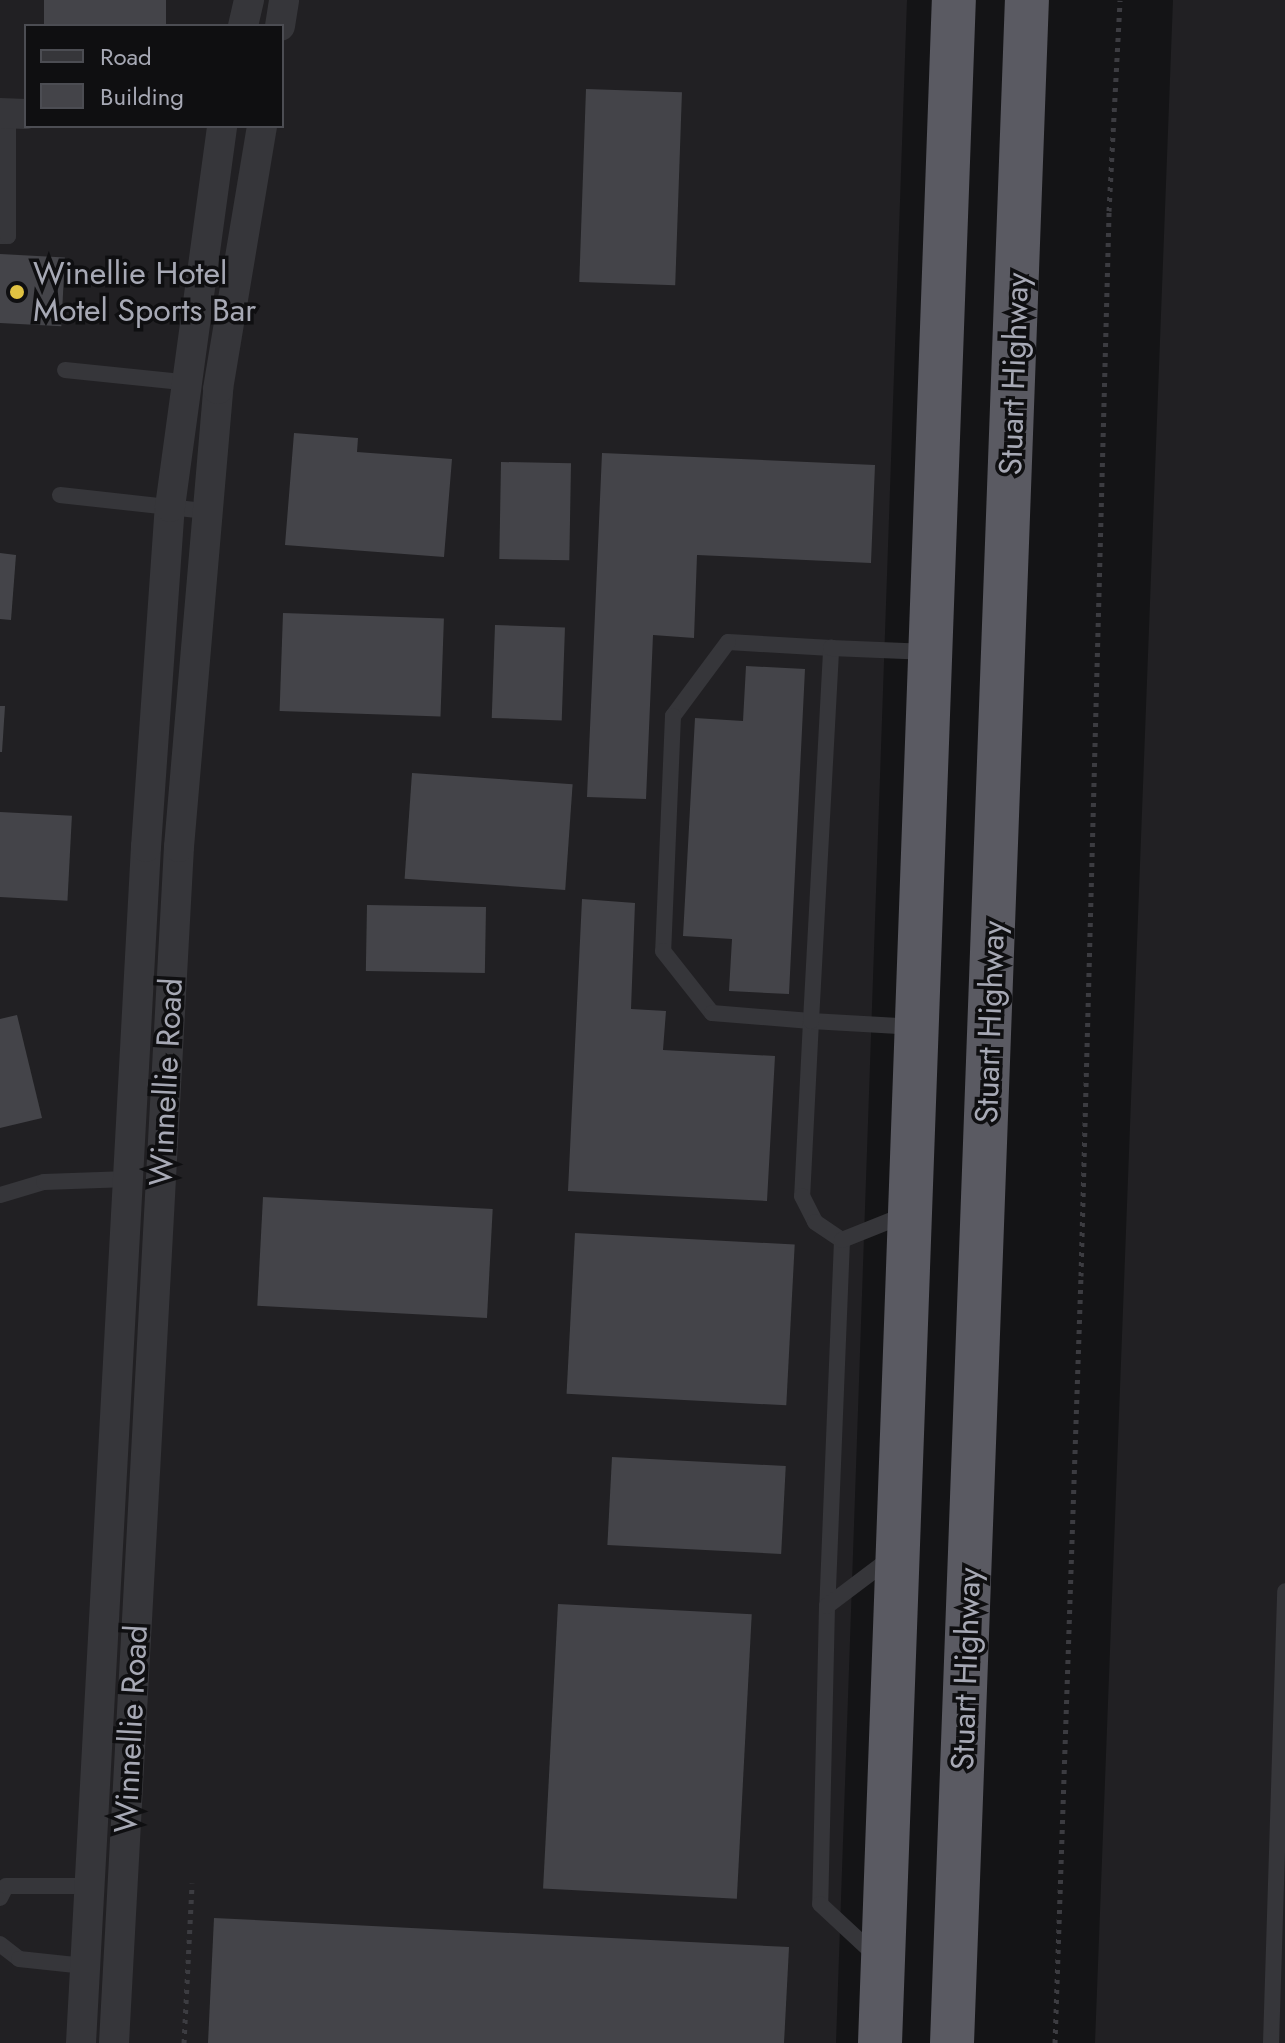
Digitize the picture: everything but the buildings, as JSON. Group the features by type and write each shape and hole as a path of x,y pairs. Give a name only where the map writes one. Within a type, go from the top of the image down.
{"highway":[{"path":"880,2043 954,0"},
{"name":"Stuart Highway","path":"952,2043 1027,0"}],"street":[{"path":"243,24 249,0"},
{"path":"280,24 284,0"},
{"name":"Winnellie Road","path":"81,2043 146,847 170,507 222,128"},
{"name":"Winnellie Road","path":"114,2043 179,847 219,386 262,128"}],"lane":[{"path":"0,236 8,236 11,113"},
{"path":"65,370 219,386"},
{"path":"60,495 206,511"},
{"path":"918,1027 712,1013 663,951 673,716 728,642 931,652"},
{"path":"831,648 802,1196 815,1222 842,1240"},
{"path":"0,1195 44,1182 128,1179"},
{"path":"842,1240 911,1213"},
{"path":"842,1240 827,1606 820,1904 883,1963"},
{"path":"827,1606 898,1552"},
{"path":"1271,2043 1285,1591"},
{"path":"0,1898 6,1886 90,1886"},
{"path":"0,1944 19,1959 85,1966"}],"path":[{"path":"1055,2043 1081,1276 1109,211 1120,0"},
{"path":"184,2043 192,1883"}],"shaded area":[{"path":"0,0 907,0 836,2043 0,2043"},
{"path":"1173,0 1285,0 1285,2043 1095,2043"}],"place":[{"name":"Winellie Hotel Motel Sports Bar","path":"17,292"}]}
